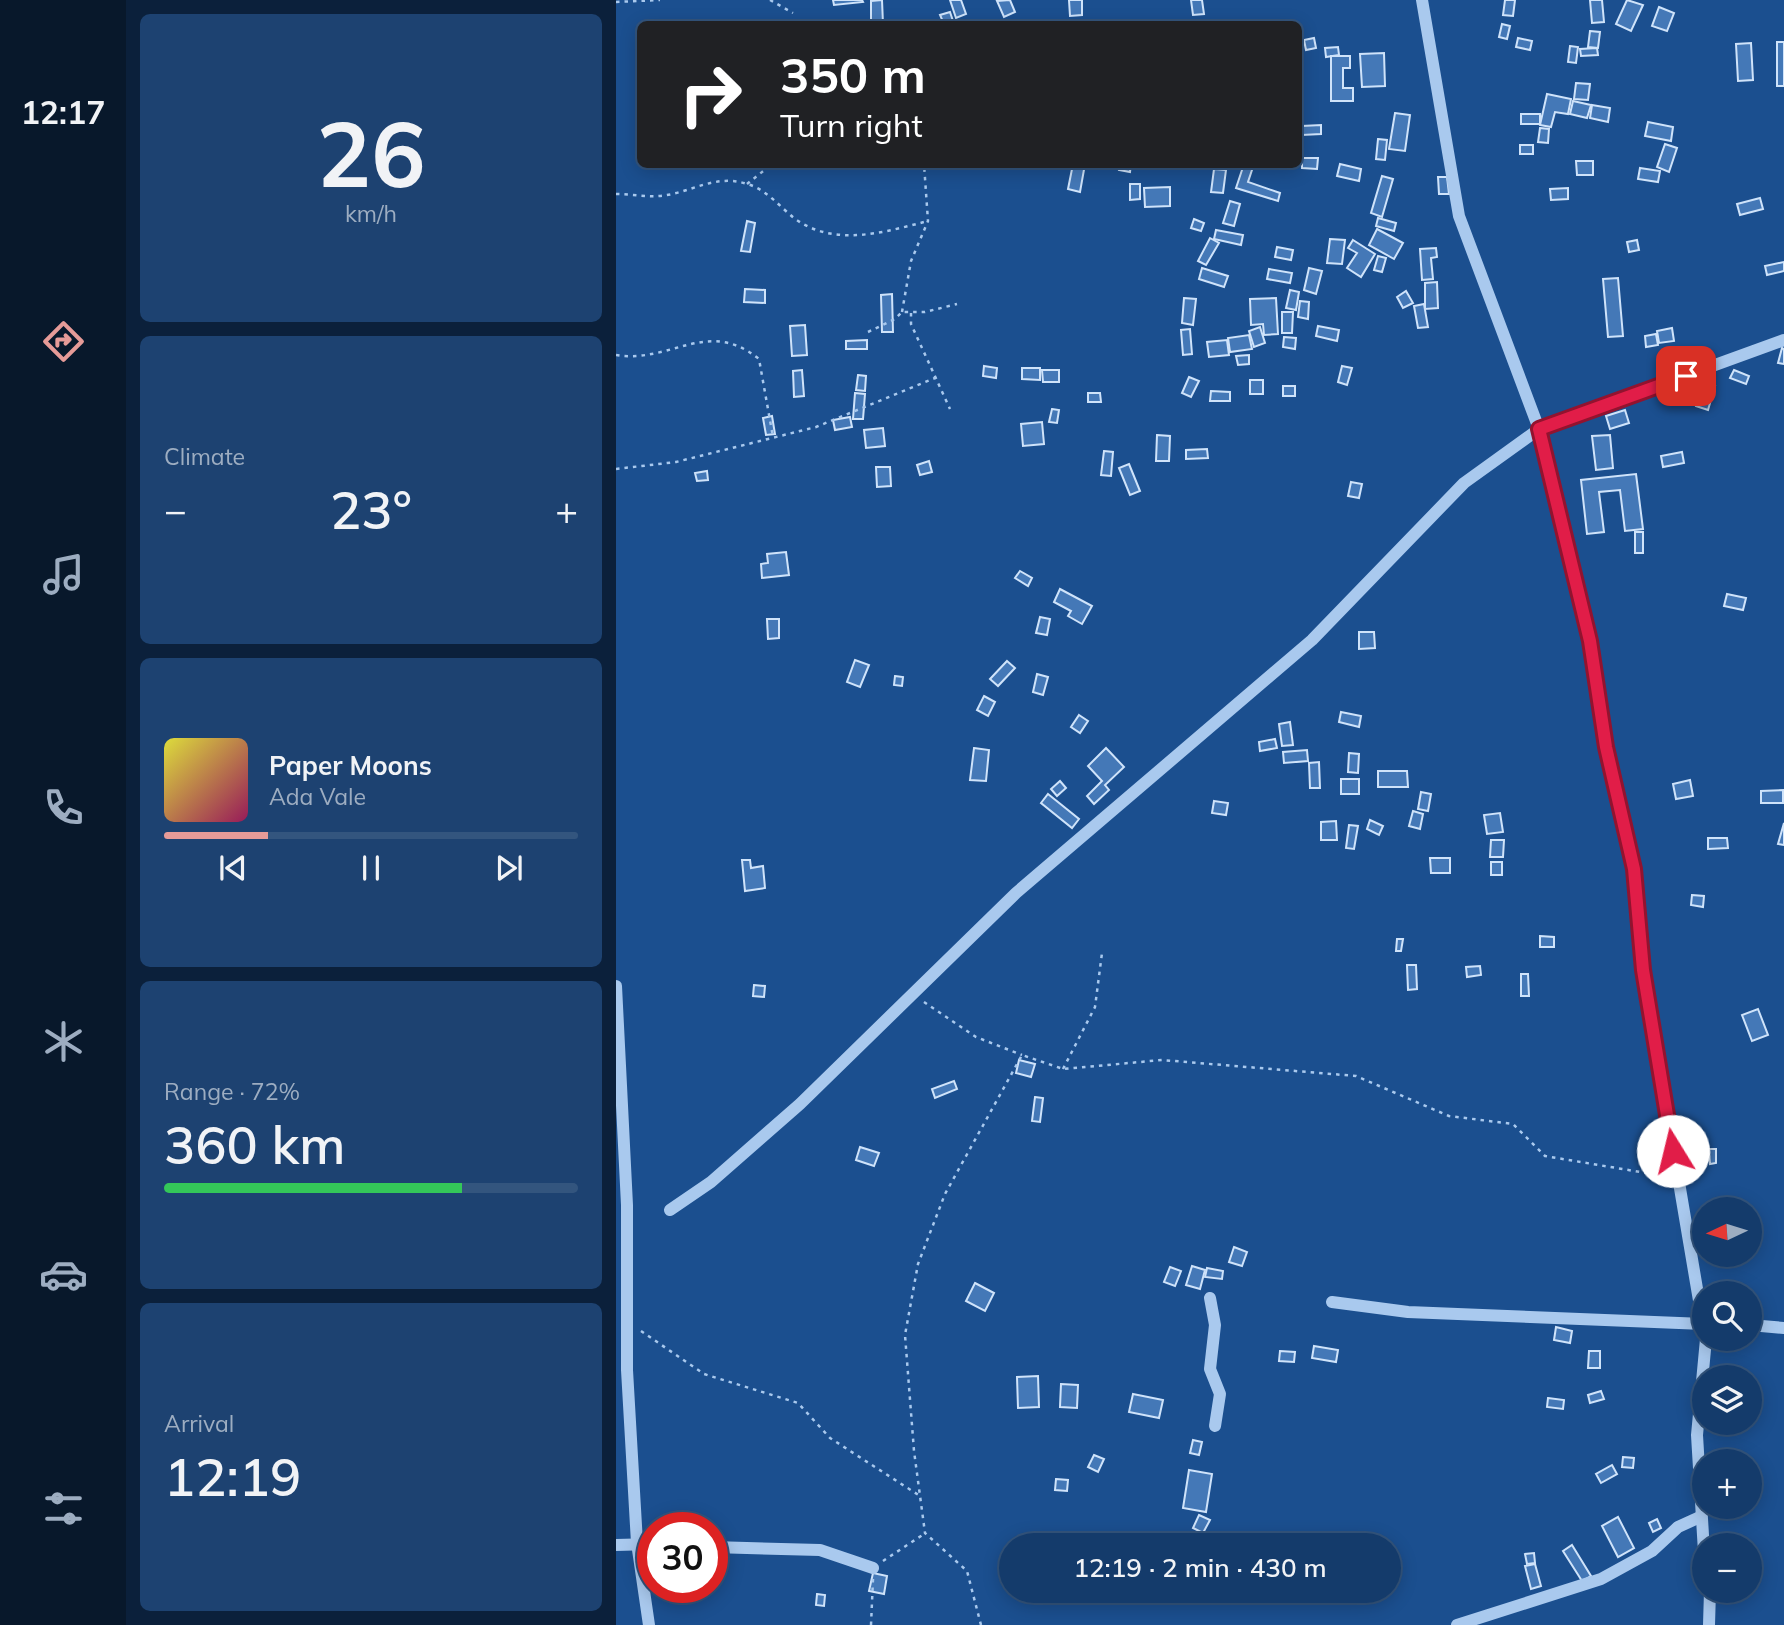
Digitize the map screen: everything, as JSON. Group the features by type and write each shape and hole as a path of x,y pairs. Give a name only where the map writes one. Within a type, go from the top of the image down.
{"street":[{"path":"1422,0 1459,216 1539,429 1590,641 1606,747 1634,869 1643,970 1696,1281"},
{"path":"670,1210 711,1182 790,1113 1016,894 1312,640 1464,484 1539,429 1784,341"},
{"path":"616,986 627,1205 628,1322 622,1371 637,1543 616,1545"},
{"path":"1210,1298 1215,1325 1210,1369 1220,1394 1215,1426"},
{"path":"1332,1302 1408,1312 1692,1325"},
{"path":"1762,1326 1784,1328"},
{"path":"1698,1449 1705,1351"},
{"path":"1457,1625 1601,1579 1652,1551 1685,1523 1695,1519"},
{"path":"728,1547 820,1550 873,1567"},
{"path":"646,1603 649,1625"},
{"path":"1709,1625 1710,1603"}],"path":[{"path":"616,2 660,0"},
{"path":"770,0 793,13"},
{"path":"747,184 767,168"},
{"path":"868,332 895,319 902,312 911,261 928,220 924,168"},
{"path":"616,194 660,196 711,181 747,184 774,200 796,219 818,231 862,236 928,220"},
{"path":"902,312 911,313 957,304"},
{"path":"911,313 911,324 950,409"},
{"path":"616,355 631,357 662,354 689,342 719,342 743,346 759,359 773,437"},
{"path":"616,469 676,462 817,427 935,378"},
{"path":"1063,1069 1095,1007 1102,953"},
{"path":"912,994 976,1037 1063,1069 1162,1060 1356,1076 1449,1116 1513,1124 1545,1156 1640,1174 1677,1177"},
{"path":"981,1625 967,1571 925,1533 905,1335 918,1264 945,1194 1022,1055"},
{"path":"628,1322 705,1374 798,1403 830,1438 920,1496"}],"building":[{"path":"833,0 862,0 863,2 834,5"},
{"path":"882,0 883,21 871,21 871,1"},
{"path":"950,0 961,0 966,14 956,18"},
{"path":"1010,0 1015,12 1004,17 997,1"},
{"path":"1069,0 1082,0 1082,15 1070,16"},
{"path":"1191,0 1202,0 1204,14 1193,15"},
{"path":"1505,0 1515,0 1513,16 1503,15"},
{"path":"1590,0 1602,0 1604,22 1592,23"},
{"path":"1627,0 1643,5 1631,31 1616,24"},
{"path":"1659,7 1674,13 1667,31 1652,26"},
{"path":"950,12 953,21 943,21 940,15"},
{"path":"1502,24 1510,26 1507,39 1499,37"},
{"path":"1590,31 1600,32 1598,48 1588,47"},
{"path":"1314,38 1316,48 1306,50 1304,40"},
{"path":"1518,38 1532,41 1530,50 1516,47"},
{"path":"1777,42 1784,42 1784,86 1777,86"},
{"path":"1751,43 1753,80 1738,81 1736,44"},
{"path":"1570,46 1578,47 1576,63 1568,62"},
{"path":"1338,47 1339,55 1326,57 1325,48"},
{"path":"1597,48 1598,55 1581,56 1580,49"},
{"path":"1384,53 1385,86 1362,87 1360,54"},
{"path":"1331,56 1350,56 1350,68 1343,68 1343,88 1353,88 1353,101 1331,101"},
{"path":"1576,83 1590,84 1588,100 1574,99"},
{"path":"1547,94 1571,99 1568,114 1555,112 1551,127 1540,125"},
{"path":"1573,101 1591,105 1587,118 1570,114"},
{"path":"1592,105 1610,108 1608,122 1590,118"},
{"path":"1395,113 1410,115 1405,151 1389,149"},
{"path":"1521,114 1540,114 1540,124 1521,124"},
{"path":"1648,122 1673,127 1671,141 1645,136"},
{"path":"1321,125 1321,134 1302,135 1302,126"},
{"path":"1540,128 1549,129 1548,143 1538,142"},
{"path":"1378,139 1387,140 1385,160 1376,159"},
{"path":"1665,144 1677,148 1669,172 1657,167"},
{"path":"1520,145 1533,145 1533,154 1520,154"},
{"path":"1302,158 1318,158 1317,169 1302,168"},
{"path":"1576,161 1593,161 1593,175 1577,175"},
{"path":"1340,164 1361,169 1359,181 1337,176"},
{"path":"1072,168 1084,168 1080,192 1068,189"},
{"path":"1119,168 1130,168 1130,172"},
{"path":"1243,168 1253,168 1248,182 1280,193 1278,201 1236,188"},
{"path":"1640,168 1660,171 1658,182 1638,179"},
{"path":"1214,169 1226,170 1223,193 1211,192"},
{"path":"1382,176 1393,179 1382,217 1371,213"},
{"path":"1438,177 1447,177 1449,194 1439,194"},
{"path":"1130,184 1140,184 1140,199 1130,200"},
{"path":"1170,187 1170,206 1145,207 1144,188"},
{"path":"1568,188 1568,199 1551,200 1550,189"},
{"path":"1760,198 1763,209 1740,215 1737,204"},
{"path":"1230,201 1240,204 1234,226 1223,223"},
{"path":"1378,218 1396,223 1394,231 1376,226"},
{"path":"1194,219 1204,223 1201,231 1191,228"},
{"path":"747,221 755,223 750,252 741,251"},
{"path":"1377,229 1403,243 1394,259 1369,245"},
{"path":"1216,230 1243,235 1241,245 1214,239"},
{"path":"1210,238 1219,243 1206,265 1198,261"},
{"path":"1330,239 1345,240 1342,264 1327,263"},
{"path":"1353,240 1375,254 1361,277 1347,268 1357,253 1348,248"},
{"path":"1637,240 1639,250 1629,252 1627,242"},
{"path":"1277,247 1293,250 1291,260 1275,257"},
{"path":"1436,248 1437,257 1431,258 1433,279 1422,280 1420,249"},
{"path":"1378,256 1386,258 1382,272 1374,270"},
{"path":"1784,262 1784,271 1767,275 1765,266"},
{"path":"1202,268 1228,276 1224,287 1199,279"},
{"path":"1309,268 1322,271 1316,294 1304,290"},
{"path":"1269,269 1292,273 1290,283 1267,279"},
{"path":"1618,278 1623,336 1608,337 1603,279"},
{"path":"1437,282 1438,308 1425,309 1425,283"},
{"path":"745,289 765,290 765,303 744,302"},
{"path":"1290,290 1299,292 1296,310 1286,308"},
{"path":"1406,291 1413,303 1403,308 1397,297"},
{"path":"892,294 893,332 882,332 881,295"},
{"path":"1184,298 1196,299 1193,325 1182,323"},
{"path":"1276,298 1278,334 1264,335 1263,324 1251,325 1250,299"},
{"path":"1300,301 1309,302 1308,319 1298,317"},
{"path":"1424,304 1428,327 1418,328 1414,306"},
{"path":"1282,312 1293,312 1292,333 1282,333"},
{"path":"805,325 807,355 792,356 790,326"},
{"path":"1318,326 1339,330 1337,341 1316,336"},
{"path":"1260,327 1265,343 1254,347 1249,331"},
{"path":"1672,328 1674,341 1659,343 1657,331"},
{"path":"1190,329 1192,354 1183,355 1181,330"},
{"path":"1656,334 1658,345 1646,347 1645,336"},
{"path":"1249,335 1252,349 1230,352 1228,338"},
{"path":"1284,337 1296,338 1295,349 1283,347"},
{"path":"867,340 867,349 846,349 846,341"},
{"path":"1227,340 1229,355 1209,357 1207,342"},
{"path":"1782,348 1784,349 1784,364 1778,363"},
{"path":"1249,355 1249,364 1238,365 1236,356"},
{"path":"984,366 997,368 996,378 983,376"},
{"path":"1342,366 1352,368 1347,385 1338,382"},
{"path":"1022,368 1040,368 1040,380 1022,379"},
{"path":"802,370 804,396 794,397 793,371"},
{"path":"1042,370 1059,370 1059,382 1043,382"},
{"path":"1734,370 1749,376 1746,384 1730,378"},
{"path":"858,375 866,376 865,391 856,390"},
{"path":"1189,377 1199,381 1191,397 1182,393"},
{"path":"1250,380 1263,380 1263,394 1250,394"},
{"path":"1703,382 1715,386 1708,410 1696,406"},
{"path":"1283,386 1295,386 1295,396 1283,396"},
{"path":"1211,391 1230,392 1230,401 1210,401"},
{"path":"855,393 865,394 863,419 853,419"},
{"path":"1088,393 1100,393 1101,402 1088,402"},
{"path":"1052,409 1059,410 1057,423 1049,422"},
{"path":"1625,410 1629,423 1610,429 1606,416"},
{"path":"772,416 775,434 766,435 763,418"},
{"path":"850,417 852,427 835,430 833,420"},
{"path":"1042,422 1044,444 1023,446 1021,424"},
{"path":"883,428 885,446 866,448 864,430"},
{"path":"1157,435 1170,436 1169,461 1156,461"},
{"path":"1610,435 1613,468 1596,470 1592,436"},
{"path":"1207,449 1208,458 1186,459 1186,450"},
{"path":"1104,451 1113,452 1111,476 1101,475"},
{"path":"1682,452 1684,463 1663,467 1661,456"},
{"path":"929,461 932,472 920,475 917,465"},
{"path":"1129,464 1140,491 1130,495 1119,468"},
{"path":"876,467 890,467 891,486 877,487"},
{"path":"707,471 708,480 697,481 695,473"},
{"path":"1636,474 1643,529 1625,531 1620,490 1599,492 1604,532 1587,534 1581,480"},
{"path":"1351,482 1362,484 1359,498 1348,496"},
{"path":"1635,532 1643,532 1643,553 1635,553"},
{"path":"786,552 789,575 762,578 761,564 768,563 767,554"},
{"path":"1020,571 1032,578 1028,586 1015,578"},
{"path":"1060,589 1092,606 1082,624 1068,616 1071,611 1054,602"},
{"path":"1727,594 1746,598 1743,610 1724,606"},
{"path":"1040,617 1050,619 1047,635 1036,633"},
{"path":"767,619 779,619 779,638 768,639"},
{"path":"1359,632 1374,632 1375,648 1359,649"},
{"path":"855,660 869,665 860,687 847,682"},
{"path":"1007,661 1015,668 998,686 990,679"},
{"path":"1037,674 1048,677 1043,695 1033,692"},
{"path":"895,676 903,677 902,686 894,685"},
{"path":"984,696 995,702 988,716 977,710"},
{"path":"1341,712 1361,716 1359,727 1339,722"},
{"path":"1079,715 1088,721 1080,733 1071,727"},
{"path":"1290,722 1293,745 1282,746 1279,724"},
{"path":"1275,739 1277,748 1260,751 1259,742"},
{"path":"974,748 989,750 986,781 970,780"},
{"path":"1106,748 1124,767 1105,785 1109,790 1094,804 1087,796 1102,781 1088,766"},
{"path":"1307,750 1308,761 1284,763 1283,752"},
{"path":"1349,753 1359,754 1358,773 1348,772"},
{"path":"1319,762 1320,788 1310,788 1309,763"},
{"path":"1378,771 1407,771 1408,787 1378,787"},
{"path":"1341,779 1359,779 1359,794 1341,794"},
{"path":"1690,780 1693,796 1676,799 1673,784"},
{"path":"1060,781 1066,788 1057,796 1051,789"},
{"path":"1783,790 1783,803 1761,803 1761,791"},
{"path":"1421,792 1431,794 1428,811 1418,809"},
{"path":"1048,794 1079,819 1072,828 1041,803"},
{"path":"1214,801 1228,803 1226,815 1212,813"},
{"path":"1413,811 1423,814 1420,829 1409,826"},
{"path":"1500,813 1503,832 1487,834 1484,815"},
{"path":"1370,820 1383,826 1379,835 1367,829"},
{"path":"1336,821 1337,840 1321,840 1321,822"},
{"path":"1784,823 1784,845 1778,844"},
{"path":"1349,825 1358,826 1354,849 1346,848"},
{"path":"1708,838 1727,838 1728,848 1708,849"},
{"path":"1491,840 1504,840 1503,857 1490,857"},
{"path":"1430,858 1450,858 1450,873 1431,873"},
{"path":"742,860 750,860 751,868 763,866 765,888 745,891"},
{"path":"1491,862 1502,862 1502,875 1491,875"},
{"path":"1692,895 1704,896 1703,907 1691,905"},
{"path":"1540,936 1554,937 1554,947 1540,947"},
{"path":"1397,939 1403,939 1401,951 1396,951"},
{"path":"1407,965 1416,965 1417,989 1408,990"},
{"path":"1480,966 1481,975 1467,977 1466,967"},
{"path":"1521,974 1528,974 1529,996 1521,996"},
{"path":"754,985 765,986 764,997 753,996"},
{"path":"1758,1009 1768,1035 1752,1041 1742,1015"},
{"path":"1019,1060 1035,1064 1031,1077 1016,1073"},
{"path":"954,1081 957,1089 935,1098 932,1089"},
{"path":"1035,1097 1043,1098 1040,1122 1032,1121"},
{"path":"860,1147 879,1153 874,1166 856,1160"},
{"path":"1709,1149 1716,1149 1716,1163 1710,1164"},
{"path":"1234,1247 1247,1252 1242,1266 1229,1262"},
{"path":"1192,1266 1205,1270 1200,1289 1186,1285"},
{"path":"1170,1267 1181,1271 1175,1286 1164,1282"},
{"path":"1207,1268 1223,1271 1222,1279 1205,1277"},
{"path":"975,1283 994,1293 985,1311 966,1301"},
{"path":"1556,1327 1572,1331 1570,1343 1554,1340"},
{"path":"1314,1346 1338,1350 1336,1362 1312,1358"},
{"path":"1280,1351 1295,1352 1294,1362 1279,1361"},
{"path":"1589,1351 1600,1351 1600,1368 1588,1368"},
{"path":"1038,1376 1039,1407 1018,1408 1017,1377"},
{"path":"1061,1384 1078,1385 1077,1408 1060,1407"},
{"path":"1601,1391 1604,1399 1590,1403 1588,1395"},
{"path":"1133,1394 1163,1400 1159,1418 1129,1412"},
{"path":"1548,1398 1564,1400 1563,1409 1547,1407"},
{"path":"1193,1440 1202,1442 1199,1455 1190,1453"},
{"path":"1094,1455 1104,1459 1098,1472 1088,1467"},
{"path":"1623,1457 1634,1458 1633,1468 1622,1467"},
{"path":"1612,1465 1617,1474 1601,1483 1596,1474"},
{"path":"1189,1470 1212,1474 1206,1512 1183,1508"},
{"path":"1056,1479 1068,1480 1067,1491 1055,1490"},
{"path":"1199,1515 1210,1520 1203,1533 1193,1528"},
{"path":"1618,1517 1634,1548 1618,1557 1602,1526"},
{"path":"1657,1519 1661,1528 1653,1532 1649,1523"},
{"path":"1572,1545 1591,1576 1582,1581 1563,1551"},
{"path":"1534,1553 1535,1563 1527,1564 1525,1554"},
{"path":"1535,1564 1541,1586 1531,1589 1525,1566"},
{"path":"873,1573 887,1576 884,1594 869,1591"},
{"path":"817,1594 825,1595 824,1606 816,1605"}],"route":[{"path":"1673,1151 1643,970 1634,869 1606,747 1590,641 1539,429 1686,376"}]}
